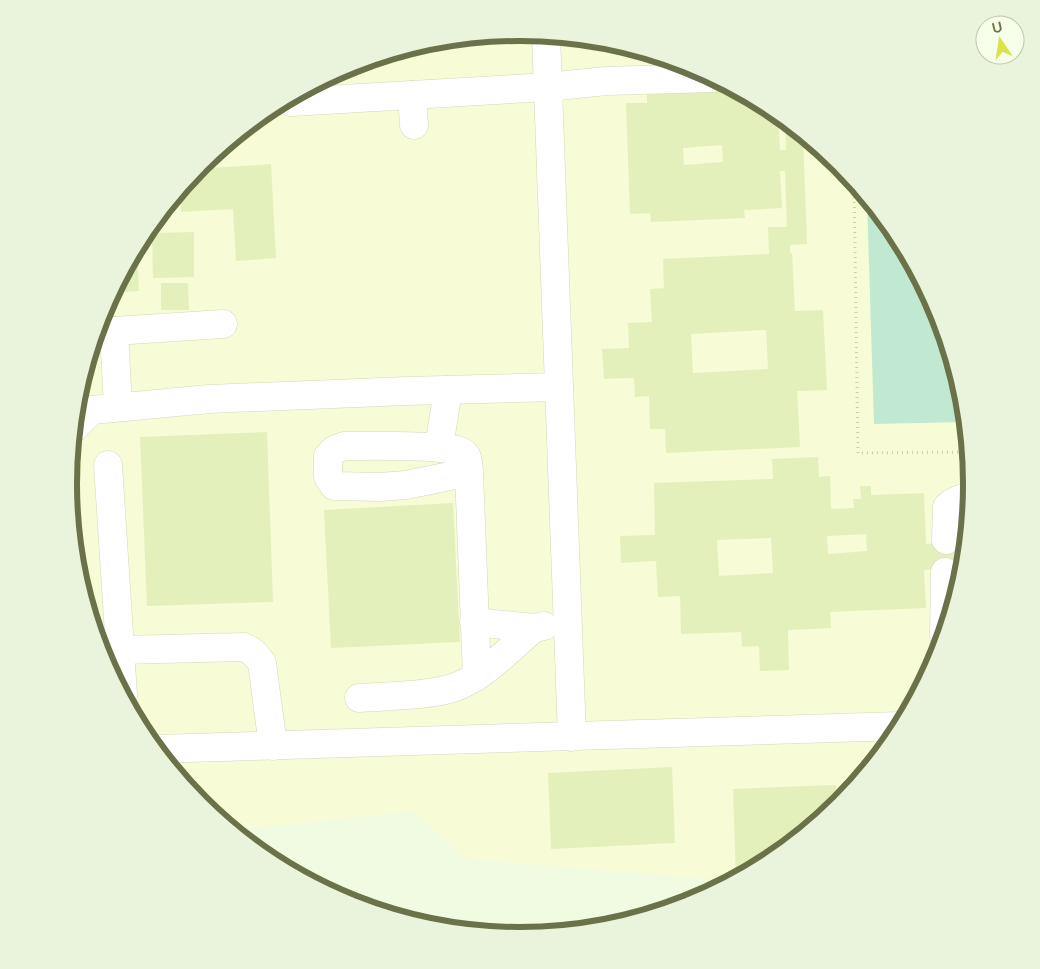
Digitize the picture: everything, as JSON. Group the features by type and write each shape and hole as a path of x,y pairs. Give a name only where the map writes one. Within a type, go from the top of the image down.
{"lane":[{"path":"546,42 572,737"},
{"path":"297,102 548,88 606,81 697,78"},
{"path":"412,95 414,125"},
{"path":"118,407 105,331 223,324"},
{"path":"82,420 92,410 209,399 559,387"},
{"path":"439,447 448,390"},
{"path":"469,472 406,485 380,487 334,486 328,477 328,456 334,450 344,446 439,447 463,452 467,458 469,472 477,676"},
{"path":"108,465 122,681"},
{"path":"946,540 947,507 954,500 963,498"},
{"path":"944,612 945,572"},
{"path":"474,622 534,628 568,622"},
{"path":"359,698 444,691 459,686 477,676 534,628"},
{"path":"120,650 244,647 255,653 262,663 273,746"},
{"path":"164,749 892,726"}],"path":[{"path":"854,193 858,453 962,452"}],"shaded area":[{"path":"491,42 549,42 578,45 635,56 690,75 716,87 766,116 812,151 853,192 872,215 889,238 918,288 940,342 948,370 955,398 962,456 962,513 959,542 955,571 940,627 918,681 904,706 889,731 853,777 812,818 790,836 766,853 720,880 468,859 413,811 241,829 187,777 151,731 122,681 100,627 85,571 81,542 78,513 78,456 85,398 100,342 122,288 136,263 151,238 187,192 228,151 250,133 298,101 324,87 350,75 405,56 462,45"},
{"path":"867,209 889,238 904,263 930,315 948,370 958,422 874,424"}],"building":[{"path":"722,90 779,125 780,150 786,150 785,130 803,144 807,244 790,245 795,311 823,310 827,390 797,391 800,447 666,453 665,429 650,429 649,396 635,397 634,378 604,379 602,349 629,348 628,323 652,322 650,289 664,288 663,259 769,254 768,227 787,227 785,171 780,171 782,208 744,210 745,218 651,222 650,213 630,214 626,103 647,103 647,93","holes":["722,145 723,162 684,165 683,148","766,330 768,369 693,373 691,334"]},
{"path":"271,164 276,258 236,261 233,209 181,212 180,200 210,168"},
{"path":"194,232 194,277 153,278 152,237 155,233"},
{"path":"138,260 139,291 120,292"},
{"path":"161,283 188,283 189,310 161,310"},
{"path":"267,432 273,602 147,606 140,437"},
{"path":"818,457 819,477 830,476 831,509 854,508 853,499 861,499 860,486 871,486 871,495 924,493 926,544 958,542 955,569 924,570 926,608 830,612 831,628 788,630 789,670 760,671 759,646 742,647 741,632 681,634 680,596 658,597 656,561 621,563 620,536 655,535 654,483 773,479 772,459","holes":["866,534 867,551 828,554 827,536","771,538 773,573 719,576 717,540"]},
{"path":"453,503 460,642 331,648 324,510"},
{"path":"672,767 675,843 551,849 548,773"},
{"path":"836,785 836,794 790,836 736,871 733,789"}]}
